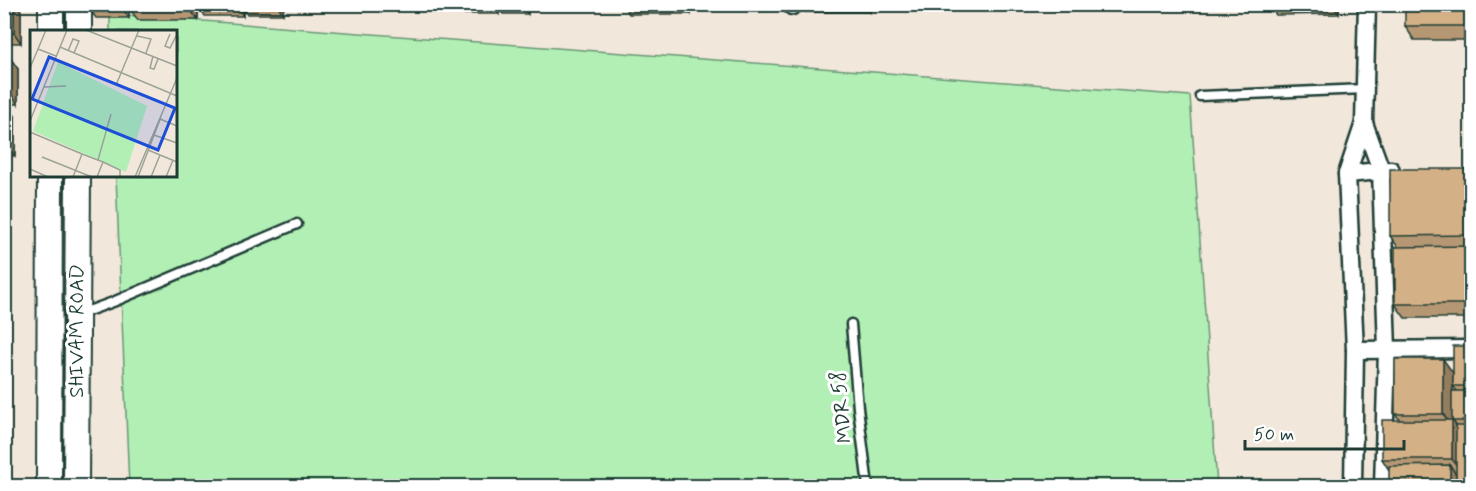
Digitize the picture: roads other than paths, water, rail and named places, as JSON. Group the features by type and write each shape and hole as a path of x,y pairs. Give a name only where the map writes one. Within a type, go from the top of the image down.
{"main road":[{"path":"51,4 51,30"},
{"path":"79,4 79,30"},
{"name":"SHIVAM ROAD","path":"49,486 50,177"},
{"name":"SHIVAM ROAD","path":"76,486 78,177"}],"street":[{"path":"1353,486 1355,350 1347,174 1364,123 1367,4"},
{"path":"1364,123 1381,170 1387,350 1383,486"},
{"path":"1347,174 1404,170"},
{"path":"1355,350 1472,349"}],"lane":[{"path":"1200,96 1366,88"},
{"path":"77,315 297,224"},
{"name":"MDR 58","path":"852,324 858,408 868,486"}]}
